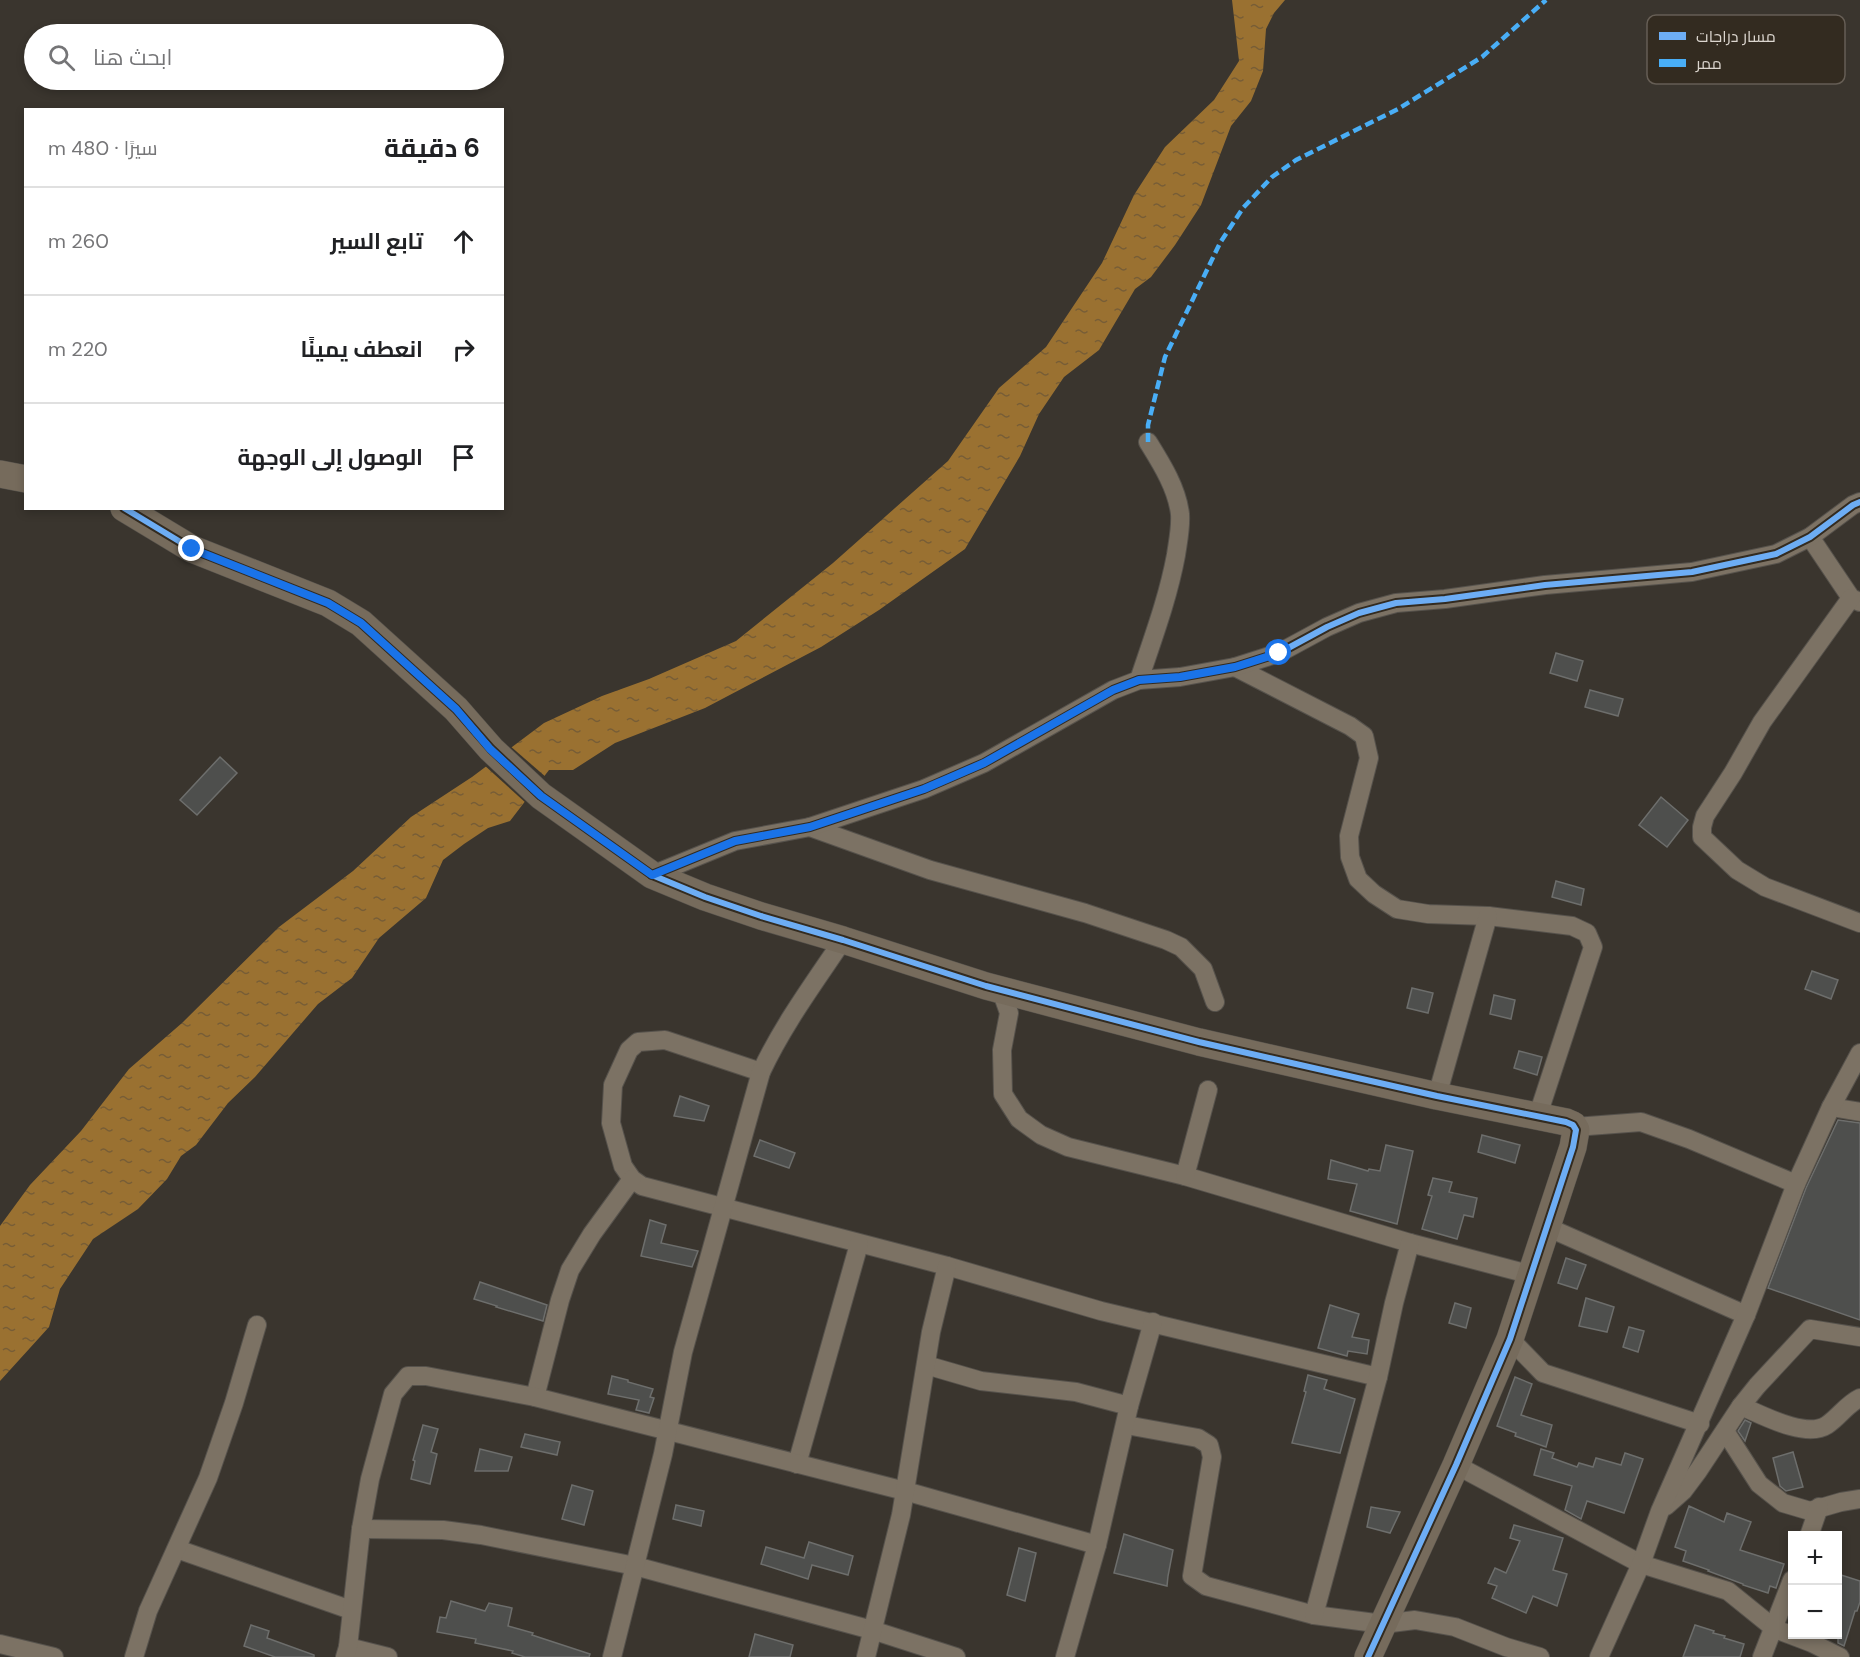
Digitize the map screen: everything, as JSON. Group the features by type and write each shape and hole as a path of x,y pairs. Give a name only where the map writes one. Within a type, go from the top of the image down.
{"street":[{"path":"1139,680 1170,586 1180,533 1180,512 1174,490 1148,442"},
{"path":"0,474 24,479"},
{"path":"652,875 735,841 810,827 924,789 984,763 1113,690 1139,680 1180,677 1235,667 1279,653 1359,613 1396,603 1545,585 1692,572 1776,554 1810,537 1860,502"},
{"path":"127,510 192,549 328,603 361,623 456,709 490,749 541,796 652,875 705,897 986,986 1198,1042 1437,1096 1538,1115 1566,1122 1575,1127 1641,1122 1689,1139 1796,1184"},
{"path":"1810,537 1856,600 1762,722 1705,816 1702,837 1737,870 1765,887 1860,923"},
{"path":"1235,667 1350,726 1364,736 1369,758 1349,836 1350,857 1358,879 1374,894 1397,909 1428,914 1488,916 1572,926 1587,933 1593,947 1538,1115"},
{"path":"810,827 930,870 1085,913 1166,940 1180,947 1203,969 1215,1002"},
{"path":"1437,1096 1488,916"},
{"path":"612,1657 667,1431 683,1352 761,1072 773,1045 843,940"},
{"path":"986,986 1003,996 1009,1013 1002,1050 1003,1094 1019,1119 1041,1135 1068,1147 1185,1176 1410,1243 1532,1275"},
{"path":"761,1072 665,1040 638,1042 629,1050 613,1086 611,1107 611,1123 623,1166 632,1179 642,1186 947,1266 1101,1311 1378,1377"},
{"path":"1599,1657 1641,1564 1660,1511 1746,1315 1796,1184 1831,1107 1860,1053"},
{"path":"1185,1176 1208,1090"},
{"path":"1831,1107 1860,1112"},
{"path":"1368,1657 1456,1465 1510,1339 1573,1147 1575,1127"},
{"path":"535,1397 570,1270 592,1234 632,1179"},
{"path":"1547,1227 1746,1315"},
{"path":"1314,1615 1378,1377 1410,1243"},
{"path":"797,1464 859,1244"},
{"path":"866,1657 901,1515 931,1332 947,1266"},
{"path":"1065,1657 1097,1545 1129,1406 1153,1322"},
{"path":"134,1657 148,1611 208,1478 234,1403 257,1325"},
{"path":"1660,1511 1688,1485 1709,1458 1741,1406 1778,1362 1810,1329 1860,1336"},
{"path":"1510,1339 1543,1373 1700,1424"},
{"path":"926,1365 981,1381 1076,1392 1129,1406"},
{"path":"388,1657 346,1652 361,1529 370,1479 393,1394 408,1376 426,1376 535,1397 905,1491 1097,1545"},
{"path":"1741,1406 1791,1426 1814,1430 1827,1425 1852,1402 1860,1398"},
{"path":"1126,1425 1198,1438 1209,1445 1212,1457 1192,1576 1206,1586 1314,1615 1383,1624 1415,1620 1455,1627 1506,1647 1540,1657"},
{"path":"1725,1431 1759,1484 1783,1503 1810,1511 1860,1499"},
{"path":"1456,1465 1641,1564 1728,1591 1775,1629 1840,1657"},
{"path":"1811,1531 1819,1507"},
{"path":"361,1529 443,1530 481,1534 635,1566 872,1630 956,1657"},
{"path":"177,1549 351,1610"},
{"path":"1762,1657 1775,1629 1790,1585"},
{"path":"0,1644 54,1657"}],"water":[{"path":"1232,0 1285,0 1274,13 1266,29 1263,71 1251,101 1231,126 1201,205 1151,277 1135,289 1099,350 1064,377 1039,414 1020,456 965,549 879,610 821,647 705,708 615,743 573,770 549,770 510,821 488,828 443,860 426,898 379,938 352,978 318,1004 255,1077 228,1103 196,1145 181,1156 167,1179 138,1209 93,1239 60,1289 49,1327 0,1381 0,1226 30,1185 81,1131 129,1069 182,1023 279,927 353,871 411,817 472,777 544,723 602,696 649,679 736,641 833,563 948,461 999,388 1046,347 1102,263 1134,195 1165,147 1214,100 1239,61"}],"pier":[{"path":"509,745 547,778 527,804 483,764"}],"building":[{"path":"1556,653 1583,661 1577,681 1550,673"},
{"path":"1590,690 1623,699 1618,716 1585,707"},
{"path":"220,757 237,773 197,815 180,800"},
{"path":"1661,797 1688,820 1667,847 1639,825"},
{"path":"1556,881 1584,889 1581,905 1552,897"},
{"path":"1812,971 1838,980 1831,999 1805,989"},
{"path":"1412,988 1433,993 1428,1013 1407,1008"},
{"path":"1494,995 1515,1000 1511,1019 1490,1014"},
{"path":"1519,1051 1542,1057 1537,1075 1514,1068"},
{"path":"680,1096 709,1106 704,1121 674,1116"},
{"path":"1838,1120 1860,1123 1860,1320 1768,1288 1806,1188"},
{"path":"1482,1135 1520,1145 1515,1163 1478,1152"},
{"path":"760,1140 795,1153 789,1168 754,1156"},
{"path":"1386,1145 1413,1151 1397,1224 1350,1211 1357,1184 1328,1179 1331,1160 1368,1171 1369,1169 1380,1171"},
{"path":"1433,1178 1452,1182 1449,1192 1477,1198 1473,1217 1464,1215 1457,1239 1422,1229 1432,1196 1428,1195"},
{"path":"650,1220 666,1225 661,1243 698,1251 692,1267 641,1256"},
{"path":"1566,1258 1586,1265 1577,1289 1558,1283"},
{"path":"480,1282 547,1305 543,1321 474,1299"},
{"path":"1586,1298 1614,1307 1607,1332 1579,1326"},
{"path":"1455,1303 1471,1308 1466,1328 1449,1323"},
{"path":"1330,1305 1359,1314 1352,1337 1369,1340 1367,1354 1348,1351 1347,1356 1318,1348"},
{"path":"1629,1327 1644,1331 1638,1352 1623,1347"},
{"path":"1308,1375 1327,1380 1324,1389 1355,1399 1340,1453 1292,1443 1306,1392 1304,1391"},
{"path":"612,1376 653,1389 650,1397 654,1398 649,1413 636,1410 639,1400 608,1394"},
{"path":"1515,1377 1532,1384 1521,1415 1552,1425 1546,1447 1515,1436 1516,1433 1497,1426"},
{"path":"1745,1420 1751,1423 1745,1441 1738,1431"},
{"path":"423,1425 438,1429 431,1452 437,1454 430,1484 411,1479 415,1461 413,1460"},
{"path":"525,1434 560,1442 557,1455 521,1447"},
{"path":"480,1449 512,1457 508,1471 475,1471"},
{"path":"1541,1449 1554,1453 1552,1458 1577,1467 1579,1463 1593,1467 1596,1458 1621,1465 1625,1453 1643,1459 1624,1513 1587,1501 1581,1519 1565,1510 1572,1486 1534,1475"},
{"path":"1793,1452 1803,1487 1786,1491 1780,1486 1773,1458"},
{"path":"572,1485 593,1491 584,1525 562,1519"},
{"path":"676,1505 704,1511 701,1526 673,1519"},
{"path":"1689,1506 1724,1522 1727,1513 1751,1522 1740,1550 1784,1564 1776,1588 1770,1586 1768,1593 1683,1561 1686,1551 1675,1547"},
{"path":"1371,1507 1400,1512 1390,1533 1367,1527"},
{"path":"1514,1525 1563,1538 1553,1570 1567,1574 1557,1606 1533,1596 1526,1613 1492,1598 1497,1586 1488,1583 1495,1568 1506,1573 1520,1541 1510,1538"},
{"path":"1124,1534 1173,1550 1167,1586 1114,1573"},
{"path":"809,1542 853,1556 848,1575 812,1565 808,1579 761,1564 766,1547 804,1558"},
{"path":"1019,1548 1036,1553 1025,1601 1007,1595"},
{"path":"1842,1575 1860,1581 1860,1602 1844,1646 1838,1643 1838,1639 1842,1639"},
{"path":"451,1601 485,1611 489,1603 512,1608 508,1626 590,1654 589,1657 525,1657 512,1653 513,1651 475,1643 476,1639 437,1632 440,1617 446,1618"},
{"path":"251,1625 269,1631 267,1638 314,1655 314,1657 275,1657 244,1646"},
{"path":"1695,1625 1744,1644 1740,1657 1683,1657"},
{"path":"755,1634 793,1645 790,1657 749,1657"}],"marked path":[{"path":"1148,442 1148,425 1165,357 1220,243 1243,208 1272,177 1296,160 1398,109 1482,57 1546,0"}],"cycle path":[{"path":"652,875 735,841 810,827 924,789 984,763 1113,690 1139,680 1180,677 1235,667 1279,653 1359,613 1396,603 1445,599 1545,585 1692,572 1776,554 1810,537 1860,502"},
{"path":"127,510 192,549 328,603 361,623 456,709 491,749 541,796 652,875 705,897 761,916 986,986 1199,1042 1573,1125 1576,1130 1573,1147 1510,1339 1456,1465 1368,1657"}],"route":[{"path":"192,549 328,603 361,623 456,709 490,749 541,796 652,875 735,841 810,827 924,789 984,763 1113,690 1139,680 1180,677 1235,667 1279,653"}]}
